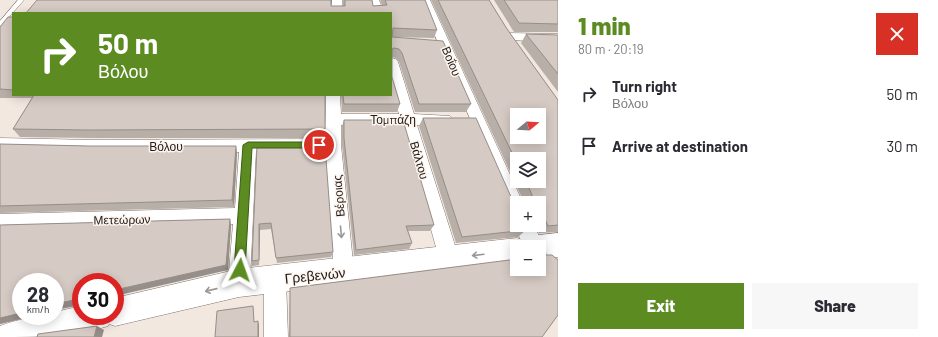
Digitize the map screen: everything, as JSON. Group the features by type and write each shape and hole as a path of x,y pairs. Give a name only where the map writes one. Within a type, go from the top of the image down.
{"street":[{"path":"337,0 337,12"},
{"path":"374,0 378,12"},
{"name":"Βοΐου","path":"425,0 511,196"},
{"path":"502,25 518,50"},
{"path":"509,37 558,38"},
{"path":"429,43 445,44"},
{"name":"Βάλτου","path":"392,65 449,258"},
{"name":"Βέροιας","path":"333,96 333,145 344,272"},
{"name":"Τομπάζη","path":"332,119 477,120"},
{"name":"Βόλου","path":"0,144 94,146 333,145"},
{"path":"239,283 248,145"},
{"name":"Μετεώρων","path":"0,222 243,216"},
{"path":"546,246 558,245"},
{"name":"Γρεβενών","path":"124,310 239,283 344,272 510,251"},
{"path":"275,280 276,337"},
{"path":"10,337 40,333 72,324"}],"lane":[{"path":"13,12 21,0"},
{"path":"0,17 10,17"},
{"path":"0,24 10,17"}],"building":[{"path":"37,0 331,0 331,6 345,6 345,0 372,0 373,6 387,5 385,0 425,0 437,30 393,28 392,37 392,12 27,12"},
{"path":"438,0 489,0 507,29 558,100 558,225 548,226 546,222 546,196 532,195 529,188 546,188 546,152 512,152"},
{"path":"504,0 558,0 558,24 519,23"},
{"path":"8,17 12,17 12,90 0,89 0,27"},
{"path":"526,34 558,35 558,74"},
{"path":"392,37 443,41 471,104 419,104 402,53 399,49 392,49"},
{"path":"392,77 400,104 344,104 343,96 392,96"},
{"path":"33,96 325,96 325,129 13,129"},
{"path":"423,118 476,118 511,196 510,232 462,237"},
{"path":"344,120 403,120 434,225 406,226 412,243 356,250 344,138"},
{"path":"0,144 89,146 236,146 232,200 0,206"},
{"path":"257,146 325,146 333,252 276,258 271,223 259,224 259,260 252,261"},
{"path":"230,219 226,265 124,288 124,273 72,273 72,300 64,302 64,273 12,273 12,315 0,318 0,225"},
{"path":"546,255 552,255 558,260 558,315 542,337 290,337 290,288 510,260 510,276 546,276"},
{"path":"253,306 254,322 258,321 258,337 215,337 217,311"},
{"path":"97,326 94,337 37,337 38,334"}],"route":[{"path":"240,270 248,145 319,145"}]}
